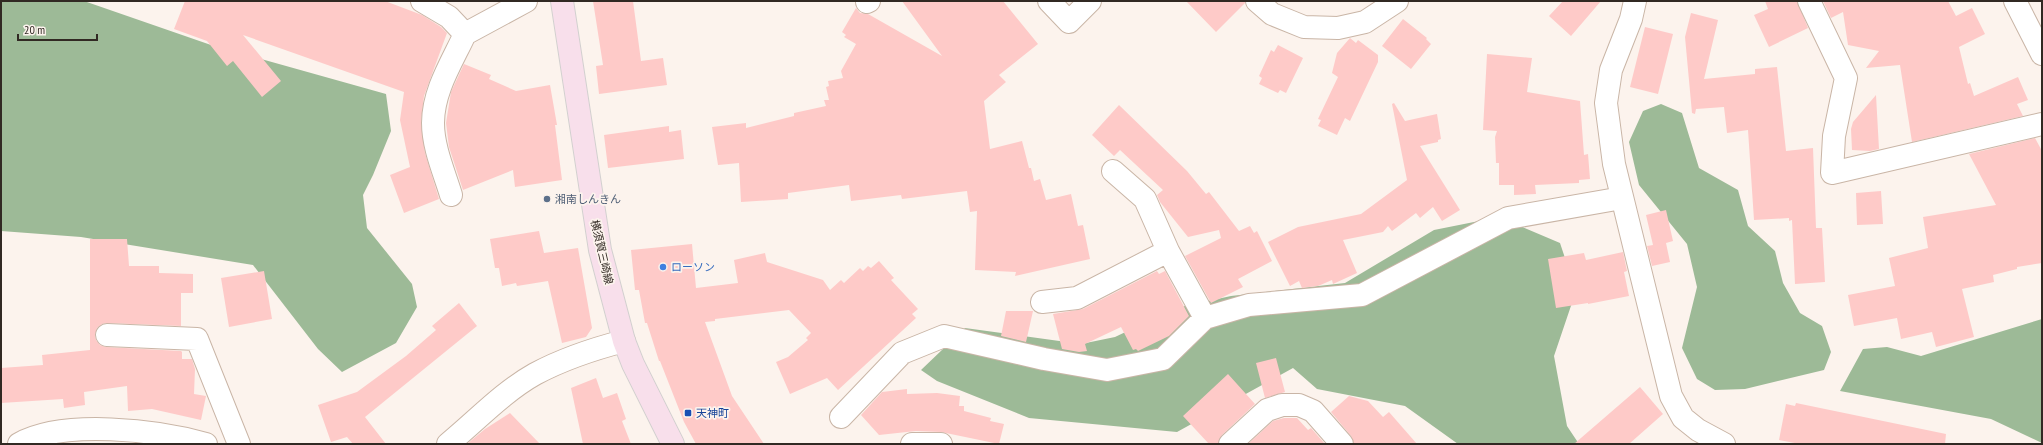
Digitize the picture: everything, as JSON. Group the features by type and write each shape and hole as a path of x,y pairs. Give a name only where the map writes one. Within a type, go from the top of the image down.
{"main road":[{"name":"横須賀三崎線","path":"562,1 600,250 624,341 642,383 673,444"}],"street":[{"path":"422,1 450,17 465,34"},
{"path":"451,195 438,157 433,123 439,90 465,34 526,1"},
{"path":"1049,1 1069,22 1090,1"},
{"path":"1257,1 1272,14 1304,27 1338,28 1365,22 1398,1"},
{"path":"1635,1 1631,19 1611,70 1606,103 1614,164 1671,396 1683,418 1698,430 1724,444"},
{"path":"1809,1 1846,78 1834,136 1832,173 2042,124"},
{"path":"2015,1 2042,54"},
{"path":"1113,171 1145,200 1168,251 1205,318"},
{"path":"841,417 902,354 944,336 1044,359 1106,370 1163,358 1205,318 1249,305 1362,295 1508,218 1622,198"},
{"path":"1042,302 1076,298 1168,251"},
{"path":"107,335 197,339 239,444"},
{"path":"448,444 516,387 534,375 590,350 624,341"},
{"path":"1230,444 1267,410 1282,405 1299,405 1313,411 1342,444"},
{"path":"19,444 40,435 74,429 146,432 206,444"},
{"path":"912,444 941,444"}],"green space":[{"path":"1,1 84,1 211,45 386,94 391,131 363,195 367,228 412,284 417,307 396,343 342,372 318,349 253,265 81,237 1,231"},
{"path":"1661,104 1682,113 1699,168 1738,190 1748,226 1775,251 1783,283 1800,313 1822,326 1831,352 1824,370 1745,389 1715,390 1697,379 1682,348 1697,287 1687,244 1639,185 1629,142 1643,111"},
{"path":"1499,217 1560,243 1576,291 1554,356 1567,426 1579,444 1458,444 1405,406 1317,389 1293,368 1177,432 1029,418 937,381 921,370 965,328 1081,344 1115,337 1176,308 1231,296 1345,283 1434,230"},
{"path":"2042,319 2042,443 1991,419 1840,391 1863,349 1887,347 1921,356"}],"building":[{"path":"185,1 385,1 422,15 441,27 447,33 424,96 421,122 425,153 439,199 404,213 390,175 410,167 400,120 404,92 243,35 281,81 262,97 233,61 227,66 207,41 174,29"},
{"path":"593,1 633,1 641,61 663,58 667,85 599,94 596,66 603,65"},
{"path":"902,1 1003,1 1038,44 999,75 1006,82 984,101 990,149 1022,141 1034,181 1040,179 1046,200 1071,194 1078,226 1083,225 1090,259 1015,276 1016,272 975,270 977,211 970,212 967,191 902,199 901,195 851,201 849,185 788,193 788,199 741,202 739,163 718,165 712,127 746,123 746,128 794,116 794,113 826,106 824,100 829,100 826,87 829,86 828,81 843,78 841,71 856,44 844,37 846,35 842,32 856,8 860,13 868,14 942,56"},
{"path":"1186,1 1245,1 1245,3 1216,32"},
{"path":"1563,1 1601,1 1571,36 1549,16"},
{"path":"1765,1 1797,1 1808,28 1769,47 1754,15 1768,9"},
{"path":"1823,1 1948,1 1956,16 1972,8 1985,34 1959,47 1968,84 1970,83 1974,96 2018,77 2028,100 2017,104 2023,116 1912,142 1900,65 1866,68 1879,51 1848,45 1843,12 1831,18"},
{"path":"1691,13 1718,20 1704,79 1755,74 1755,69 1777,67 1786,151 1813,148 1816,228 1822,228 1825,282 1795,284 1792,220 1789,221 1789,218 1754,220 1748,130 1727,133 1724,107 1696,109 1695,114 1692,113 1685,37"},
{"path":"1403,19 1427,38 1426,39 1431,44 1411,69 1382,46"},
{"path":"1645,27 1673,34 1658,94 1630,87"},
{"path":"1350,38 1356,43 1358,40 1378,55 1378,62 1350,121 1345,118 1337,135 1318,126 1321,120 1318,119 1338,77 1332,73 1337,53"},
{"path":"1278,45 1303,58 1286,93 1280,90 1278,93 1259,84 1262,78 1259,76 1271,50 1274,52"},
{"path":"1487,54 1532,58 1527,92 1580,101 1584,155 1588,154 1590,179 1579,180 1579,183 1535,185 1536,194 1514,195 1514,185 1499,185 1499,163 1496,163 1495,137 1497,131 1483,130"},
{"path":"464,64 491,75 489,79 516,91 550,85 557,125 555,125 562,180 515,187 513,170 463,190 449,147 446,123 451,92"},
{"path":"1876,95 1879,149 1870,151 1852,150 1851,129 1853,122"},
{"path":"1394,103 1405,121 1437,114 1441,139 1438,140 1438,142 1420,146 1460,210 1442,221 1433,207 1420,218 1416,213 1392,231 1388,226 1383,232 1343,240 1357,273 1333,284 1332,280 1318,286 1302,288 1299,281 1290,286 1268,242 1298,227 1361,214 1407,180 1392,104"},
{"path":"1119,105 1187,171 1206,194 1209,192 1239,231 1250,226 1254,233 1257,231 1272,261 1238,279 1243,287 1211,303 1185,256 1221,238 1219,230 1188,237 1160,202 1157,195 1163,190 1120,150 1114,156 1092,135"},
{"path":"669,126 669,132 681,130 684,159 608,168 604,135"},
{"path":"2035,138 2042,151 2042,263 2017,267 2017,269 1993,275 1994,282 1962,289 1974,337 1936,347 1932,332 1901,339 1897,318 1854,326 1848,295 1895,286 1889,258 1928,248 1923,217 1996,205 1969,154"},
{"path":"1881,191 1883,224 1857,225 1856,193"},
{"path":"1666,210 1673,241 1666,243 1670,262 1652,266 1647,246 1653,245 1646,215"},
{"path":"539,231 544,253 578,248 592,328 586,337 562,343 548,281 517,286 516,283 502,286 499,268 495,268 490,239"},
{"path":"90,239 127,239 129,266 159,266 159,273 193,274 193,293 181,293 181,326 107,323 102,324 97,328 95,335 96,340 100,345 106,347 181,351 182,359 192,359 195,369 194,394 206,396 201,420 152,409 128,411 127,386 84,392 85,405 64,408 63,399 1,403 1,368 43,365 42,355 90,350"},
{"path":"692,244 696,288 738,283 734,260 765,253 767,262 823,280 830,290 841,280 844,283 860,268 863,271 868,266 871,268 879,261 894,278 891,280 918,309 912,314 916,318 838,390 827,378 790,394 776,362 788,357 808,340 806,338 811,333 789,310 715,319 715,321 705,322 732,396 764,444 696,444 684,422 659,361 647,323 645,323 639,290 635,290 631,250"},
{"path":"1623,252 1627,271 1624,272 1629,296 1588,304 1556,308 1548,259 1584,253 1586,260"},
{"path":"264,271 272,319 229,327 221,278"},
{"path":"1157,271 1159,274 1165,271 1189,316 1169,336 1138,351 1136,349 1133,350 1121,327 1085,344 1087,351 1079,352 1062,349 1053,314 1083,309"},
{"path":"459,303 477,326 365,417 386,444 353,444 347,437 331,442 318,405 357,392 406,356 436,330 432,326"},
{"path":"1006,311 1033,311 1026,342 1001,336"},
{"path":"1276,358 1285,392 1265,398 1256,363"},
{"path":"1228,374 1255,404 1222,435 1218,444 1209,444 1183,416"},
{"path":"596,378 603,398 617,393 626,419 622,421 631,444 583,444 571,388"},
{"path":"1640,387 1663,414 1629,444 1574,444"},
{"path":"907,389 907,394 937,393 960,396 959,406 964,406 964,411 991,418 990,421 1004,424 999,444 941,432 916,431 879,435 861,415 882,392"},
{"path":"1349,396 1368,401 1383,417 1389,412 1417,444 1354,444 1351,436 1331,412"},
{"path":"1796,403 1946,434 1945,444 1800,444 1779,440 1786,404 1795,406"},
{"path":"510,413 540,444 467,444 485,429"},
{"path":"1284,418 1297,418 1308,430 1311,428 1325,444 1248,444 1273,421"}],"place":[{"name":"湘南しんきん","path":"547,199"},
{"name":"ローソン","path":"663,267"},
{"name":"天神町","path":"688,413"}]}
